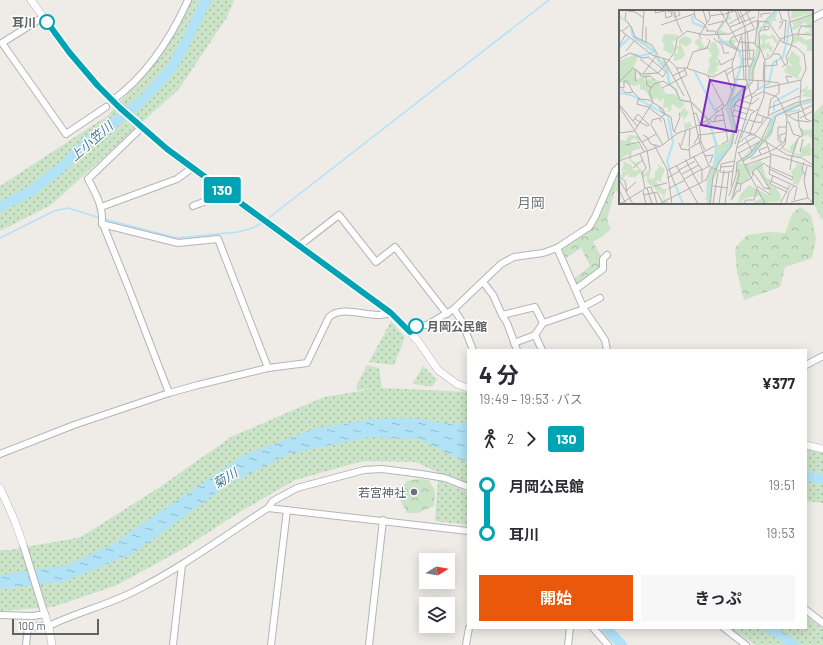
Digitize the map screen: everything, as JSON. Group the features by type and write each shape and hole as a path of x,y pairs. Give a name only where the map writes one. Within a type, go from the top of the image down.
{"street":[{"path":"31,0 76,60 120,108 142,128 192,168 391,313 418,341 438,370 457,384 467,388"},
{"path":"113,100 126,91 140,77 169,37 188,0"},
{"path":"813,18 823,13"},
{"path":"43,17 2,43 6,50 66,134 106,107"},
{"path":"142,128 88,179 101,207 102,223 169,394"},
{"path":"410,332 416,326 427,325 454,309 484,282 501,264 514,258 543,253 557,248 588,227 594,217 614,171 619,167"},
{"path":"101,207 177,179 192,168"},
{"path":"193,206 227,193"},
{"path":"299,246 339,215 376,262 395,247 447,314"},
{"path":"102,223 178,243 218,238 268,368"},
{"path":"557,248 584,308 605,340 607,349"},
{"path":"576,289 603,269 603,259 607,255"},
{"path":"484,282 493,295 507,323 516,349"},
{"path":"514,343 536,335 543,323 584,308 600,298"},
{"path":"502,315 535,307 543,323"},
{"path":"454,309 462,322 472,349"},
{"path":"0,454 74,425 198,385 268,368 307,363 329,317 334,313 342,311 379,315 391,313"},
{"path":"536,335 542,349"},
{"path":"807,364 823,356"},
{"path":"807,446 823,449"},
{"path":"53,624 132,592 182,565 268,508 272,502 297,488 364,470 382,469 446,478 467,488"},
{"path":"0,488 23,544 52,645"},
{"path":"268,508 467,530"},
{"path":"271,645 287,510"},
{"path":"369,645 383,520"},
{"path":"173,645 182,565"},
{"path":"807,611 823,623"},
{"path":"0,615 33,616 44,613"},
{"path":"26,645 28,627 41,626"},
{"path":"466,645 468,629"},
{"path":"568,645 570,629"},
{"path":"594,629 608,645"},
{"path":"725,629 746,645"}],"green space":[{"path":"190,0 234,0 227,17 179,89 51,205 0,231 0,186 107,116 160,56"},
{"path":"823,104 823,219 821,219 813,201 813,118 815,112"},
{"path":"619,174 619,192 615,191 607,219 611,229 593,242 601,256 600,268 578,288 572,280 590,266 581,248 566,258 560,250 580,237 593,226 610,185"},
{"path":"800,207 811,215 816,239 812,258 785,267 780,287 744,300 737,272 735,248 747,235 770,232 785,233 792,214"},
{"path":"391,321 405,337 394,365 369,362"},
{"path":"367,365 379,368 382,388 467,392 467,487 416,462 363,461 295,480 238,513 183,549 117,585 53,607 0,611 0,550 10,550 81,537 160,487 231,437 324,397 373,389 358,390 356,387"},
{"path":"423,366 437,380 432,387 413,384"},
{"path":"807,447 823,451 823,503 807,501"},
{"path":"419,479 429,480 435,491 434,506 418,513 407,513 397,494 407,481"},
{"path":"438,480 467,492 467,525 435,521"},
{"path":"807,617 823,629 823,645 755,645 731,629 807,629"}],"water":[{"name":"菊川","path":"412,418 450,424 467,422 467,463 418,439 369,437 289,454 229,484 134,553 63,582 0,589 0,575 67,565 111,545 244,455 316,428 376,419"},
{"path":"762,629 779,629 801,645 786,645"}],"waterway":[{"name":"上小笠川","path":"0,207 31,191 62,167 89,140 118,120 144,99 172,67 206,0"},
{"path":"266,220 549,0"},
{"path":"0,238 54,211 68,208 100,218"},
{"path":"104,219 177,238 238,232 253,228 263,222"},
{"path":"807,476 823,479"},
{"path":"607,629 622,645"}],"bus line":[{"name":"130","path":"47,22 69,52 98,86 120,108 167,149 391,313 410,332 416,326"}],"place":[{"name":"耳川","path":"47,22"},
{"name":"月岡公民館","path":"416,326"},
{"name":"若宮神社","path":"414,492"}],"district":[{"name":"月岡","path":"531,202"}]}
